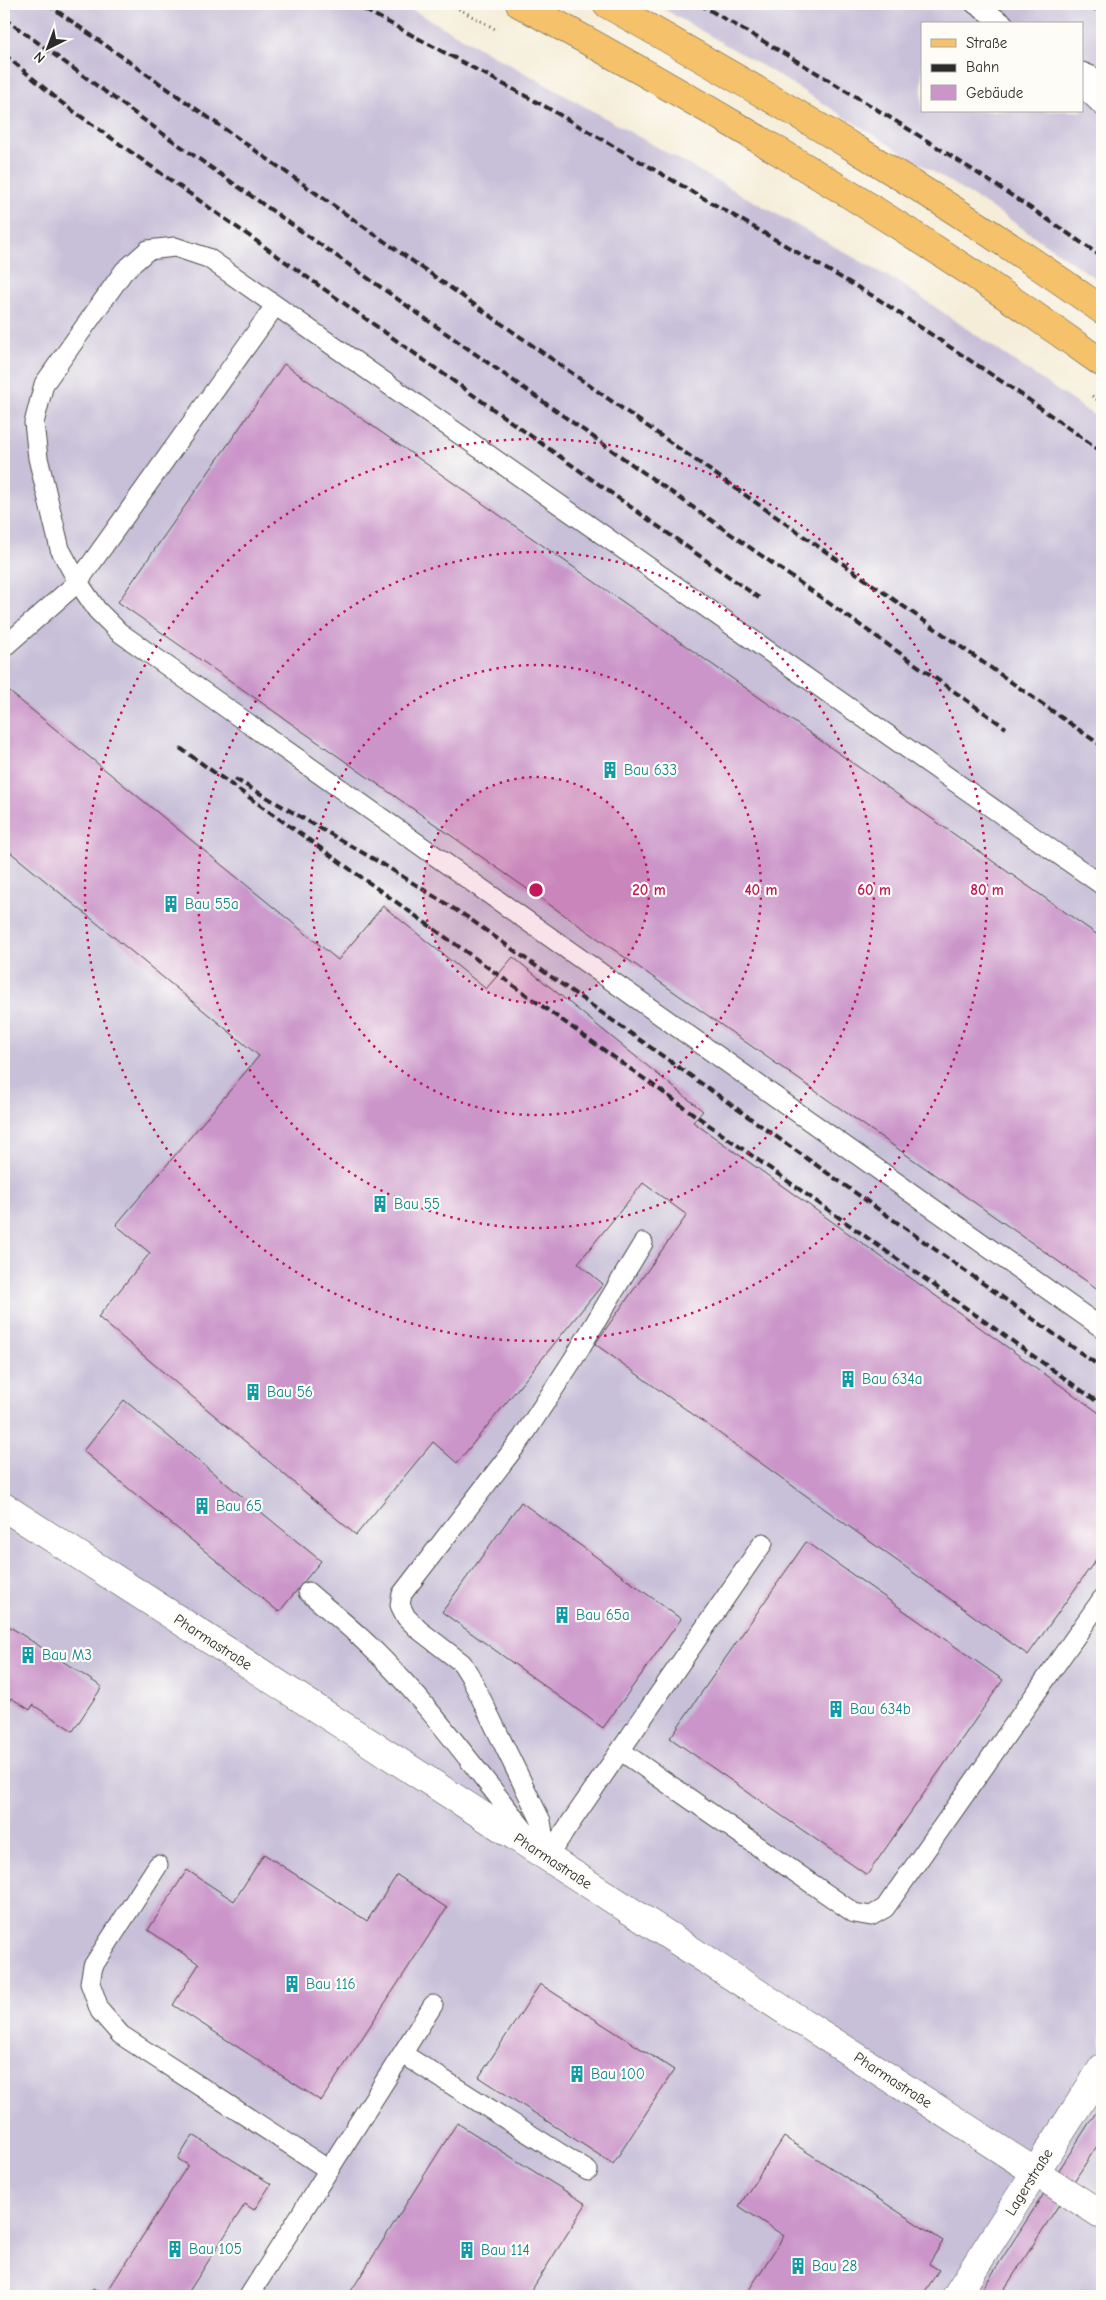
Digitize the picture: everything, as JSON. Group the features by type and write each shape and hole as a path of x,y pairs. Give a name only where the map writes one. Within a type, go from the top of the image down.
{"main road":[{"path":"520,4 732,123 901,228 1042,319 1102,363"},
{"path":"606,4 752,86 928,192 1102,310"}],"street":[{"name":"Pharmastraße","path":"4,1507 1102,2215"},
{"name":"Lagerstraße","path":"956,2296 1102,2068"}],"lane":[{"path":"976,4 1001,22"},
{"path":"1084,73 1102,80"},
{"path":"1084,89 1102,106"},
{"path":"1102,885 208,258 174,247 148,250 124,271 44,384 34,422 38,458 60,549 78,582 97,610 118,632 1102,1328"},
{"path":"4,647 78,582 275,306"},
{"path":"547,1857 541,1821 470,1676 462,1663 419,1630 406,1617 400,1605 402,1594 522,1438 574,1358 643,1243"},
{"path":"547,1857 763,1543"},
{"path":"308,1592 361,1638 406,1686 440,1724 547,1857"},
{"path":"621,1751 854,1913 871,1916 885,1908 1102,1599"},
{"path":"158,1865 93,1966 90,1983 100,2011 121,2035 329,2170"},
{"path":"249,2296 433,2005"},
{"path":"403,2054 588,2171"}],"path":[{"path":"450,4 502,33"},
{"path":"1086,392 1102,403"}],"shaded area":[{"path":"4,4 402,4 903,285 1102,421 1102,2296 4,2296"},
{"path":"655,4 1102,4 1102,283 1006,217 771,71"}],"building":[{"name":"Bau 633","path":"284,364 1102,938 1102,1292 118,602"},
{"path":"5,688 338,960 383,906 486,989 513,957 703,1111 693,1122 1102,1415 1102,1551 1028,1655 595,1344 687,1215 643,1183 578,1263 603,1284 457,1463 433,1442 356,1535 98,1317 150,1253 116,1225 259,1056 4,847"},
{"name":"Bau 65","path":"124,1400 321,1561 279,1612 83,1451"},
{"name":"Bau 65a","path":"521,1502 681,1619 603,1728 442,1612"},
{"name":"Bau 634b","path":"806,1542 1003,1680 867,1875 670,1738"},
{"name":"Bau M3","path":"4,1623 102,1687 73,1731 33,1705 30,1710 11,1698 4,1710"},
{"name":"Bau 116","path":"264,1854 367,1921 397,1875 447,1908 321,2101 173,2005 199,1964 148,1930 187,1870 234,1901"},
{"name":"Bau 100","path":"540,1984 674,2070 613,2164 479,2077"},
{"path":"1102,2103 1102,2138 1000,2296 978,2296"},
{"name":"Bau 114","path":"457,2123 586,2204 528,2296 348,2296"},
{"name":"Bau 105","path":"193,2135 271,2184 254,2210 245,2204 186,2296 88,2296 93,2288 105,2295 188,2165 178,2159"},
{"path":"784,2137 943,2241 929,2264 939,2270 922,2296 745,2296 784,2236 739,2206"}],"railway":[{"path":"47,4 1102,746"},
{"path":"354,4 546,107 878,299 1025,397 1102,452"},
{"path":"699,4 904,126 1004,190 1102,257"},
{"path":"1091,4 1102,18"},
{"path":"4,18 162,133 1006,728"},
{"path":"4,54 62,103 759,598"},
{"path":"180,748 1102,1405"},
{"path":"235,779 389,868 467,917 1102,1368"}],"place":[{"name":"Bau 633","path":"610,770"},
{"name":"Bau 55a","path":"171,904"},
{"name":"Bau 55","path":"380,1204"},
{"name":"Bau 634a","path":"848,1379"},
{"name":"Bau 56","path":"253,1392"},
{"name":"Bau 65","path":"202,1506"},
{"name":"Bau 65a","path":"562,1615"},
{"name":"Bau M3","path":"28,1655"},
{"name":"Bau 634b","path":"836,1709"},
{"name":"Bau 116","path":"292,1984"},
{"name":"Bau 100","path":"577,2074"},
{"name":"Bau 105","path":"175,2249"},
{"name":"Bau 114","path":"467,2250"},
{"name":"Bau 28","path":"798,2266"}]}
